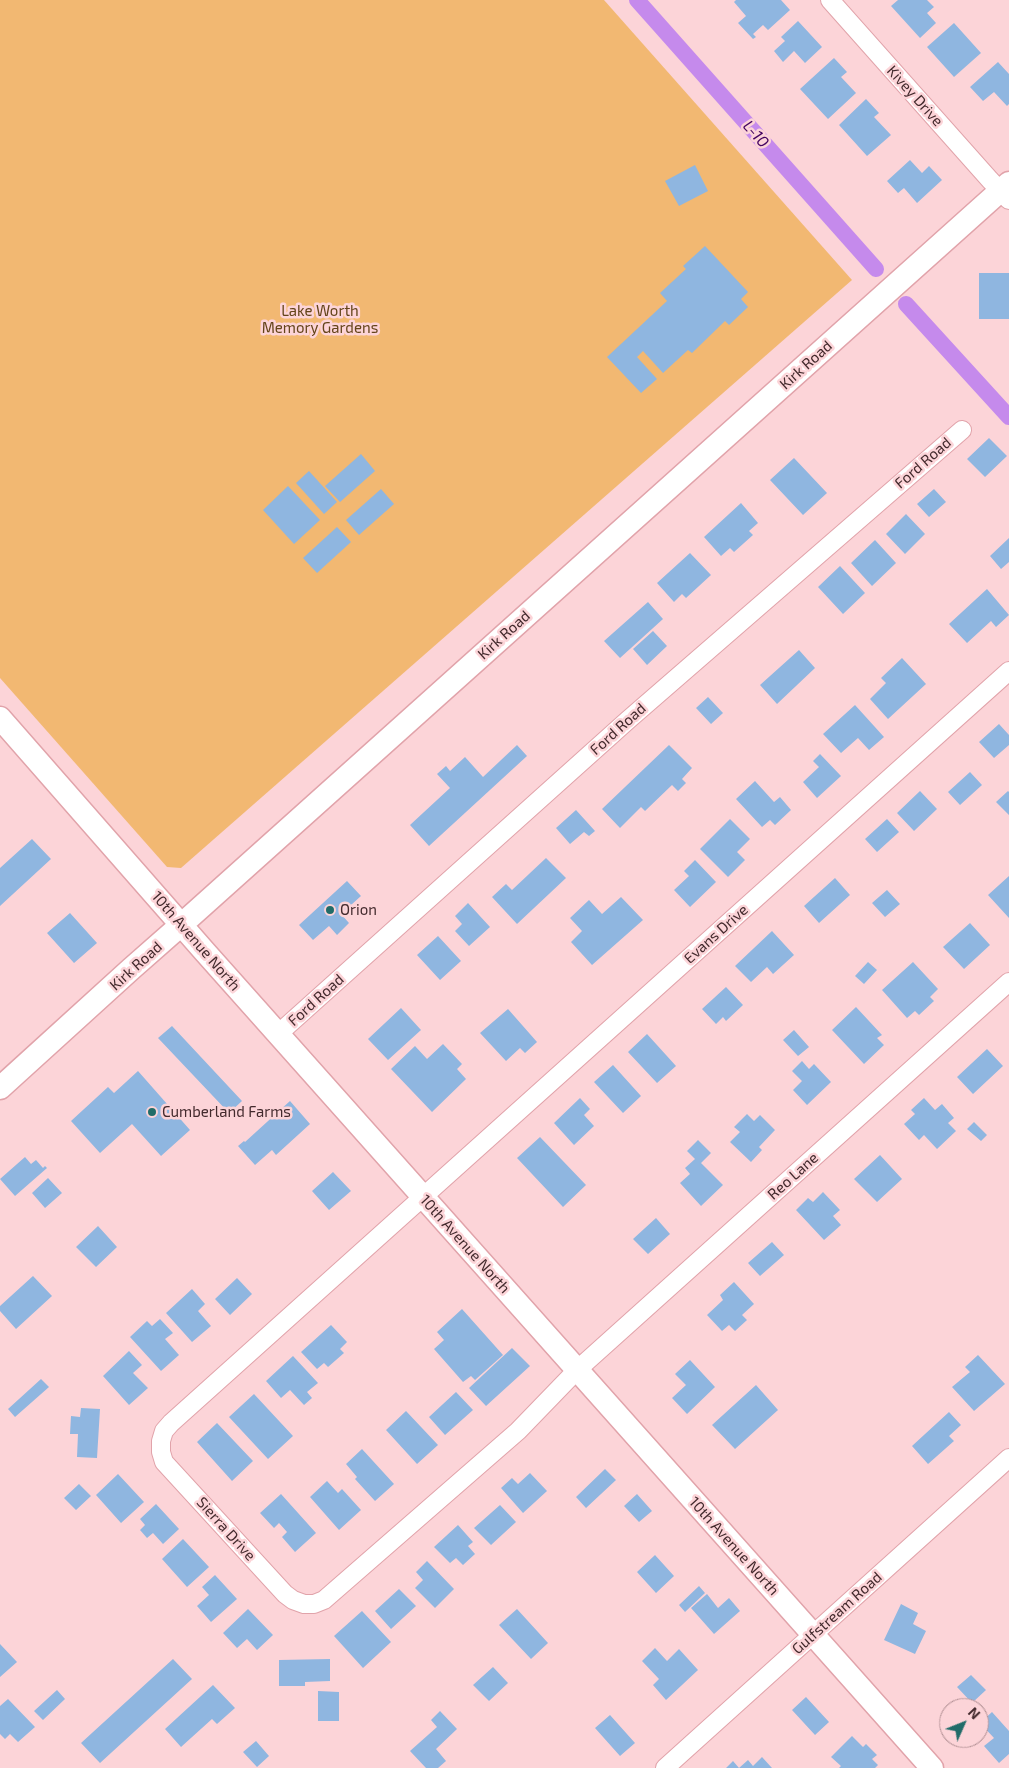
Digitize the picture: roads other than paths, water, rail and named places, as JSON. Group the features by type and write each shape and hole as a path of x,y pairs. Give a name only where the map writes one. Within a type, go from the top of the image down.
{"street":[{"name":"Kivey Drive","path":"830,0 990,180 1006,191"},
{"name":"Kirk Road","path":"0,1088 131,969 1006,191"},
{"name":"Ford Road","path":"278,1034 628,720 962,430"},
{"name":"Evans Drive","path":"423,1197 1009,671"},
{"name":"10th Avenue North","path":"0,718 181,925 932,1768"},
{"name":"Reo Lane","path":"577,1370 1009,982"},
{"name":"Sierra Drive","path":"423,1197 171,1423 164,1431 161,1441 161,1452 164,1462 285,1594 293,1600 304,1604 314,1604 324,1600 518,1431 577,1370"},
{"name":"Gulfstream Road","path":"665,1768 1009,1458"}],"waterway":[{"name":"L-10","path":"637,0 876,269"},
{"name":"L-10","path":"906,304 1009,417"}],"place":[{"name":"Orion","path":"330,910"},
{"name":"Cumberland Farms","path":"152,1112"}],"park label":[{"name":"Lake Worth Memory Gardens","path":"320,320"}]}
